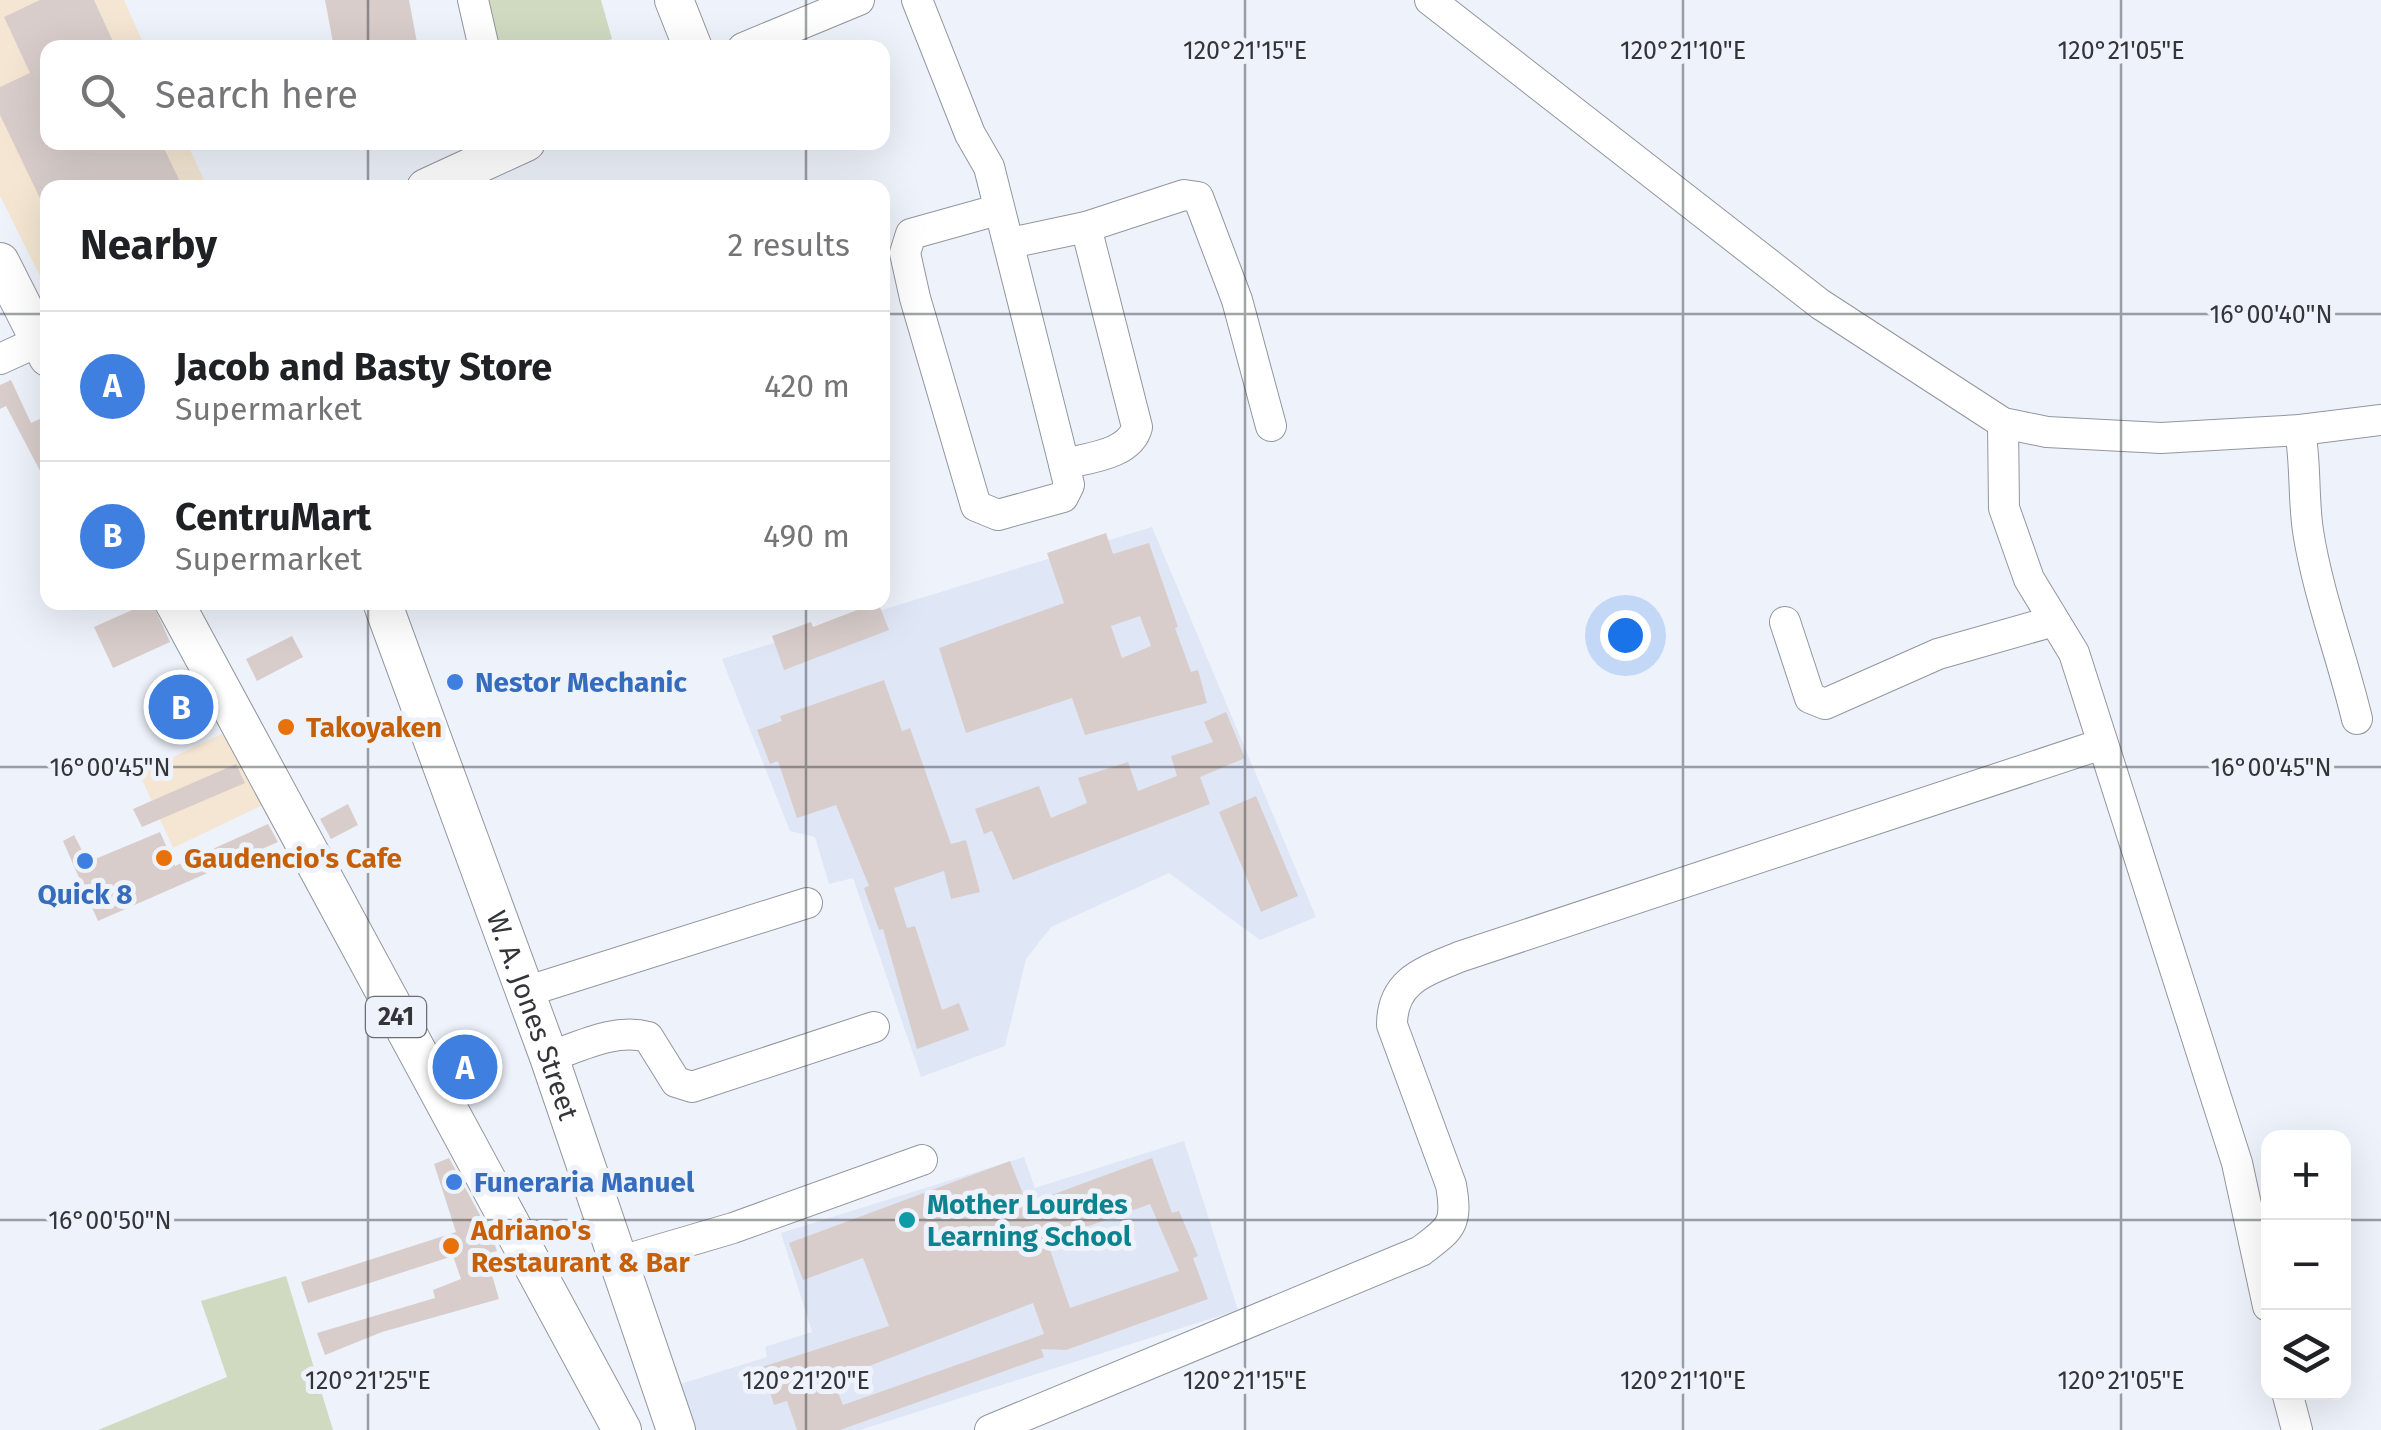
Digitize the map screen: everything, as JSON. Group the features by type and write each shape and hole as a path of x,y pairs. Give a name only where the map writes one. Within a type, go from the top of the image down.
{"main road":[{"path":"674,0 690,40"},
{"path":"442,180 503,150"},
{"path":"0,262 40,336"},
{"name":"241","path":"178,610 622,1430"},
{"name":"W. A. Jones Street","path":"385,610 549,1056 676,1430"}],"street":[{"path":"472,0 482,40"},
{"path":"763,40 860,0"},
{"path":"917,0 970,134 984,152 1069,485 1062,496 998,515 976,506 915,298 906,253 912,234 997,210"},
{"path":"1430,0 1820,304 2003,422 2082,436 2161,438 2300,430 2381,420"},
{"path":"1010,244 1086,227 1184,195 1198,196 1237,300 1271,426"},
{"path":"1064,464 1119,449 1130,442 1137,428 1086,227"},
{"path":"0,359 40,347"},
{"path":"2003,422 2004,508 2029,579 2074,653 2237,1162 2261,1273"},
{"path":"2300,430 2307,468 2307,528 2319,589 2357,719"},
{"path":"1784,622 1810,698 1825,704 1938,654 2054,621"},
{"path":"990,1430 1421,1251 1449,1229 1456,1212 1452,1186 1392,1025 1394,999 1414,976 1459,957 2102,744"},
{"path":"525,992 807,903"},
{"path":"549,1056 618,1034 638,1034 648,1037 676,1082 692,1086 874,1027"},
{"path":"621,1261 733,1228 922,1160"},
{"path":"2290,1400 2296,1430"}],"shaded area":[{"path":"0,0 124,0 142,40 40,40 40,150 190,150 204,180 40,180 40,276 0,196"},
{"path":"1152,527 1316,917 1260,940 1169,873 1051,927 1026,959 1005,1046 921,1077 853,878 829,884 815,837 790,831 722,659"},
{"path":"228,731 263,805 173,848 139,773"},
{"path":"1184,1141 1238,1310 860,1430 687,1430 674,1386 767,1357 765,1347 812,1332 781,1233 1024,1157 1035,1188"}],"green space":[{"path":"478,0 601,0 612,39 608,40 490,40"},
{"path":"286,1276 333,1430 98,1430 227,1377 201,1301"}],"building":[{"path":"40,0 94,0 112,40 40,40 40,150 165,150 179,180 40,180 40,198 0,115 0,87 30,73 4,17"},
{"path":"325,0 409,0 416,40 332,40"},
{"path":"11,380 31,423 40,419 40,471 6,406 0,409 0,385"},
{"path":"1106,533 1113,554 1149,543 1178,627 1175,628 1191,672 1198,670 1207,703 1085,735 1072,698 966,733 939,648 1064,603 1047,553","holes":["1140,616 1151,646 1122,658 1111,626"]},
{"path":"132,610 156,610 170,642 113,668 94,627"},
{"path":"857,610 881,610 889,630 784,670 772,636 811,622 813,627"},
{"path":"292,636 303,657 257,681 246,659"},
{"path":"884,680 902,731 910,728 951,844 966,840 980,892 951,899 944,871 894,888 907,928 915,926 942,1010 959,1003 969,1030 917,1049 883,929 879,930 864,888 869,886 836,805 797,818 778,761 770,764 757,730 782,721 780,716"},
{"path":"1226,712 1245,758 1200,777 1210,804 1013,880 992,831 984,834 975,809 1039,786 1051,818 1087,803 1078,778 1128,762 1138,791 1177,776 1171,756 1213,742 1204,722"},
{"path":"236,764 245,783 142,827 133,809"},
{"path":"1256,796 1298,896 1261,912 1219,812"},
{"path":"348,804 358,825 331,839 320,819"},
{"path":"268,824 278,842 98,921 63,841 74,835 88,862 160,832 175,866"},
{"path":"480,1049 488,1074 459,1082 452,1058"},
{"path":"449,1158 493,1239 497,1251 486,1254 499,1299 382,1332 325,1355 317,1333 435,1298 433,1290 461,1279 453,1256 308,1303 301,1282 456,1232 434,1164"},
{"path":"1152,1158 1172,1213 1179,1211 1198,1256 1193,1258 1208,1299 1066,1350 1041,1349 1044,1357 840,1430 797,1430 787,1401 774,1405 762,1367 889,1326 863,1258 803,1280 789,1243 1010,1161 1027,1204","holes":["1150,1204 1179,1271 1070,1308 1047,1241","1033,1303 1044,1334 843,1405 833,1380"]}],"place":[{"name":"Nestor Mechanic","path":"455,682"},
{"name":"CentruMart","path":"181,707"},
{"name":"Takoyaken","path":"286,727"},
{"name":"Gaudencio's Cafe","path":"164,858"},
{"name":"Quick 8","path":"85,861"},
{"name":"Jacob and Basty Store","path":"465,1067"},
{"name":"Funeraria Manuel","path":"454,1182"},
{"name":"Mother Lourdes Learning School","path":"907,1220"},
{"name":"Adriano's Restaurant & Bar","path":"451,1246"}]}
